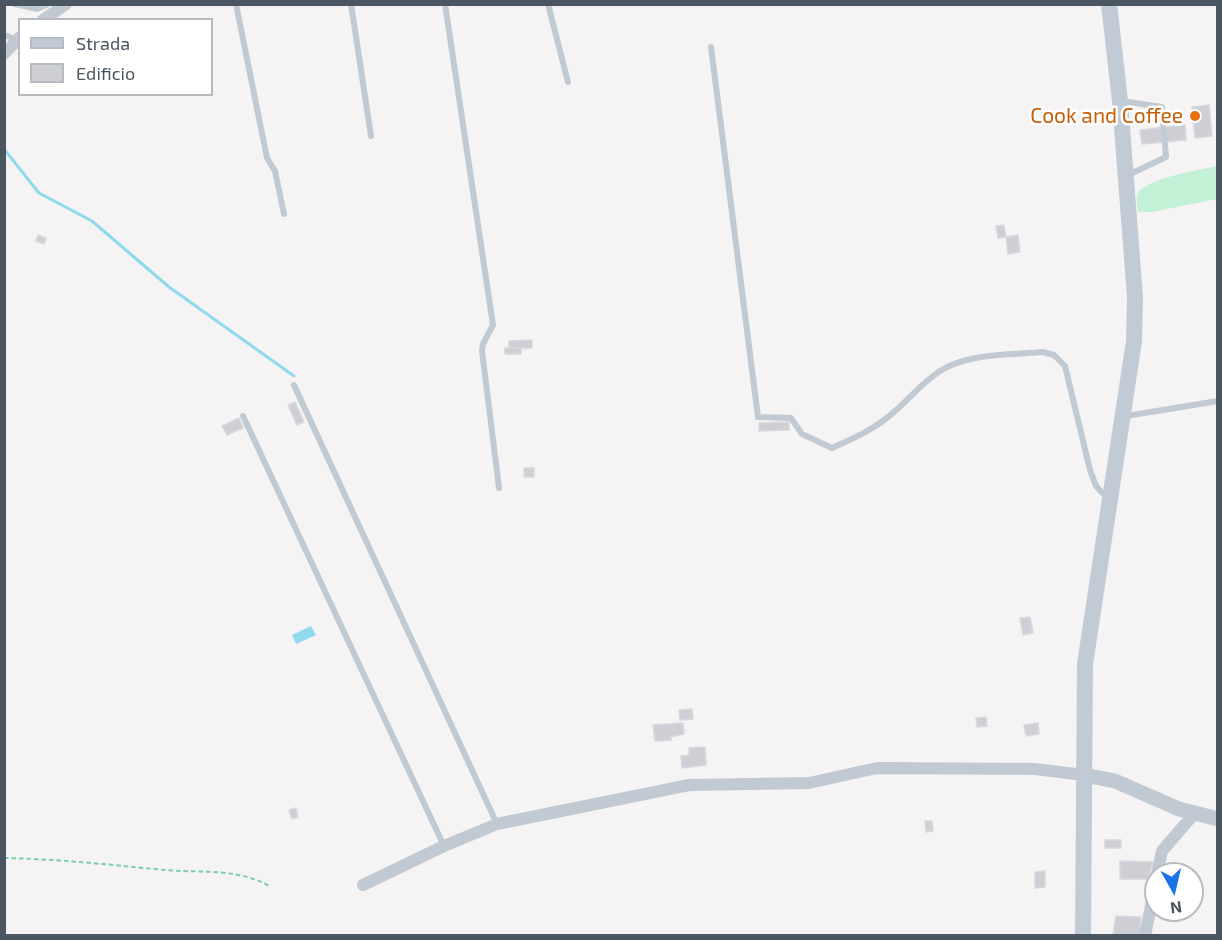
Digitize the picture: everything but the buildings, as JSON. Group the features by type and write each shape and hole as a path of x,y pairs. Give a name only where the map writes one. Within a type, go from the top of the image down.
{"main road":[{"path":"1083,936 1085,664 1108,499 1134,341 1135,297 1120,101 1109,4"}],"street":[{"path":"46,18 66,4"},
{"path":"4,54 13,37"},
{"path":"363,885 444,846 497,824 689,785 809,783 878,768 1035,769 1084,775 1115,782 1194,814 1218,819"},
{"path":"1160,862 1162,851 1194,814"}],"lane":[{"path":"15,4 37,9 48,4"},
{"path":"236,4 267,158 275,171 284,214"},
{"path":"351,4 371,136"},
{"path":"445,4 493,325 482,351 499,488"},
{"path":"548,4 568,82"},
{"path":"711,47 758,417 791,418 802,434 832,448 870,430 940,371 952,365 973,358 1043,352 1054,355 1065,366 1090,470 1096,486 1108,499"},
{"path":"1120,101 1162,107 1166,157 1126,176"},
{"path":"294,385 497,824"},
{"path":"1122,416 1218,401"},
{"path":"243,416 444,846"}],"path":[{"path":"4,858 99,862 212,872 253,877 269,886"}],"green space":[{"path":"1217,166 1217,199 1152,212 1138,212 1137,195 1143,188 1174,175"}],"water":[{"path":"311,626 316,635 296,644 292,635"}],"waterway":[{"path":"4,149 39,193 92,221 169,287 294,376"}],"place":[{"name":"Cook and Coffee","path":"1195,116"}]}
